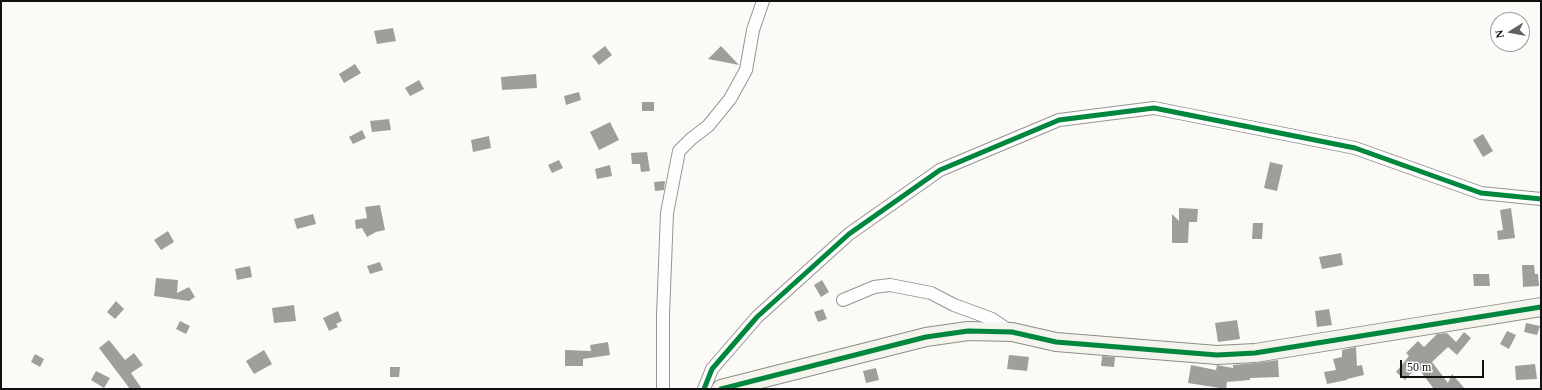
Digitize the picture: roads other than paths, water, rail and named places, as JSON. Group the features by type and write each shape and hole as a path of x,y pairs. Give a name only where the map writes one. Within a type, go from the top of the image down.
{"street":[{"path":"663,389 663,315 667,213 680,151 690,139 708,126 730,99 746,70 753,30 763,1"},
{"path":"704,389 712,369 757,317 849,234 940,170 1059,120 1154,108 1355,148 1481,193 1541,199"},
{"path":"843,300 874,287 890,285 931,293 954,305 992,319 1012,332"},
{"path":"721,389 926,336 968,331 1012,332 1056,342 1217,355 1255,353 1541,306"}]}
